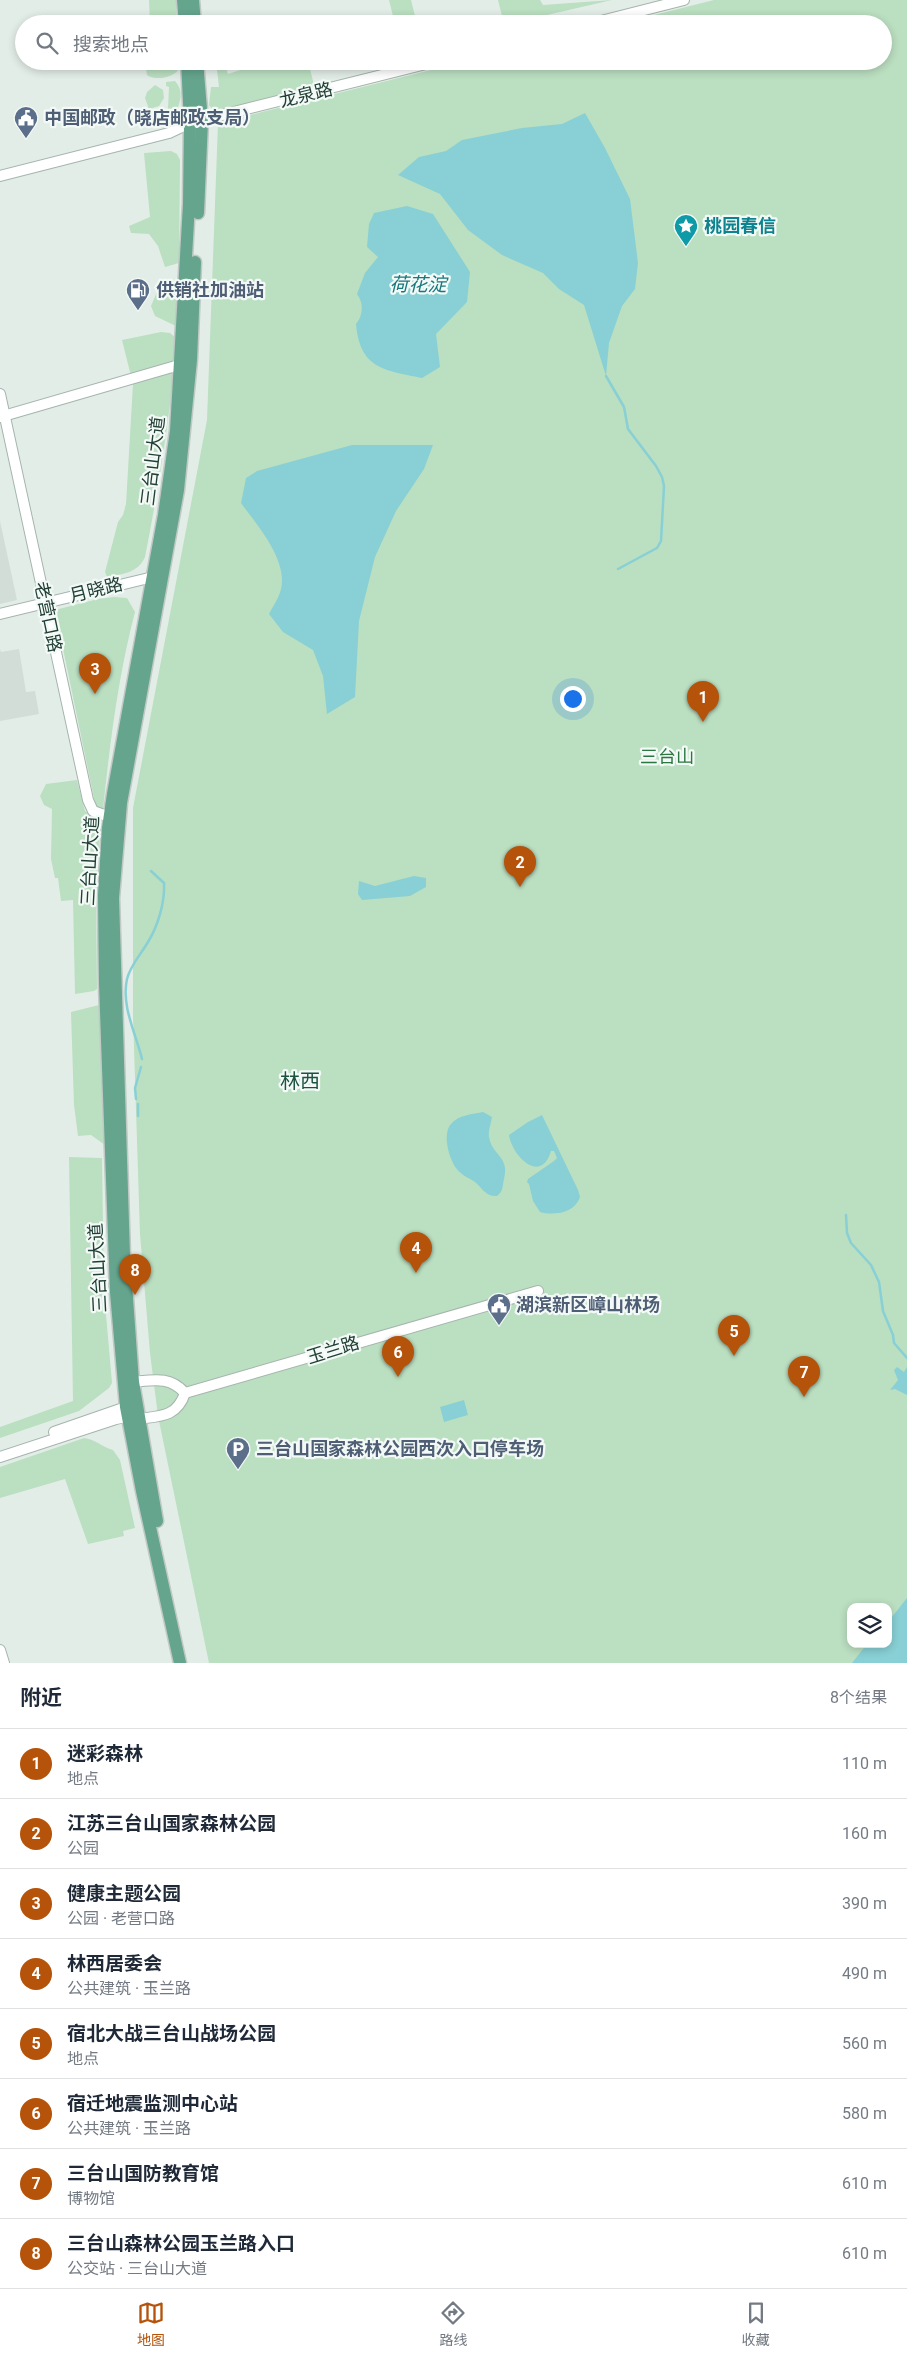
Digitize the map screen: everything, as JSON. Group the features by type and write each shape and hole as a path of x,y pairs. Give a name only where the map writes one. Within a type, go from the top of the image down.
{"main road":[{"path":"183,0 184,15"},
{"path":"193,0 194,15"},
{"name":"三台山大道","path":"188,70 196,122"},
{"name":"三台山大道","path":"180,1663 142,1491 114,1252 104,895 115,819 158,578 178,490 186,363 197,70"},
{"name":"三台山大道","path":"115,819 113,898 124,1256 133,1382 133,1412 187,1663"}],"street":[{"path":"624,15 684,0"},
{"name":"龙泉路","path":"0,176 170,133 196,122 402,70"},
{"path":"2,417 186,363"},
{"name":"老营口路","path":"0,394 2,417 88,800 93,812 115,819"},
{"name":"月晓路","path":"0,614 158,578"},
{"name":"玉兰路","path":"185,1393 538,1291"},
{"path":"0,1451 133,1412 165,1416 182,1404 185,1393 180,1387 164,1378 133,1382"},
{"path":"0,1457 133,1412"},
{"path":"0,1650 4,1663"}],"shaded area":[{"path":"0,521 17,600 0,604"},
{"path":"0,649 1,652 19,649 26,692 35,691 39,714 0,721"}],"green space":[{"path":"149,0 176,0 177,15 150,15"},
{"path":"389,0 411,0 415,15 393,15"},
{"path":"498,0 540,0 543,5 612,0 547,15 502,15"},
{"name":"三台山","path":"714,0 907,0 907,1663 209,1663 158,1416 150,1353 140,1234 133,1016 133,808 207,420 218,123 431,70 892,70 892,15 654,15"},
{"path":"146,70 178,70 173,75 159,78 147,75"},
{"path":"217,70 227,70 228,74 241,70 310,70 315,89 223,112 213,110 209,105 211,87 219,87"},
{"path":"175,81 181,93 180,100 178,107 168,109 169,87 166,86 166,82"},
{"path":"155,85 163,90 164,98 159,106 149,109 145,98 147,92"},
{"path":"171,151 177,154 180,160 179,263 165,267 158,246 149,234 131,233 129,226 150,217 144,153"},
{"path":"179,282 176,326 155,316 151,306 157,292"},
{"path":"161,332 170,333 176,338 177,342 164,450 145,557 134,570 107,577 105,572 118,522 123,515 126,504 133,384 122,340"},
{"path":"114,597 127,598 135,612 119,685 103,809 100,811 96,808 55,610"},
{"path":"77,780 85,811 100,824 96,897 97,989 75,994 73,900 61,901 58,878 55,878 51,859 52,809 44,805 40,796 46,784"},
{"path":"99,1005 105,1145 91,1135 78,1136 74,1105 71,1012"},
{"path":"69,1157 102,1158 104,1292 112,1383 109,1388 79,1411 0,1438 0,1427 73,1401"},
{"path":"84,1438 113,1450 120,1460 135,1528 123,1531 124,1536 88,1544 65,1479 0,1498 0,1467"}],"water":[{"path":"585,113 630,199 638,263 635,289 622,306 609,343 606,376 584,305 559,289 543,273 502,255 468,230 440,194 398,175 419,157 446,151 462,140 522,128 562,124"},
{"name":"荷花淀","path":"407,206 433,214 470,272 467,302 436,334 440,367 422,378 396,373 376,365 363,350 358,339 356,324 362,309 361,301 357,294 365,273 378,257 367,247 369,224 374,213"},
{"path":"352,445 433,445 424,469 396,511 375,557 359,621 355,697 327,714 323,676 313,650 283,632 269,614 281,589 280,566 270,543 241,503 246,478 257,471"},
{"path":"414,876 426,878 426,887 410,896 362,900 358,894 359,881 375,886"},
{"path":"483,1112 492,1117 489,1137 493,1148 505,1165 501,1192 497,1196 487,1194 475,1182 458,1170 453,1164 447,1140 448,1128 454,1121 466,1115"},
{"path":"542,1115 580,1197 574,1207 569,1210 551,1214 540,1212 533,1201 527,1182 528,1179 557,1158 554,1151 551,1151 541,1166 527,1164 515,1151 509,1135"},
{"path":"897,1367 904,1372 907,1367 907,1395 895,1389 890,1390 898,1380 894,1370"},
{"path":"464,1400 468,1415 444,1422 440,1407"},
{"path":"907,1598 907,1663 852,1663 864,1648 892,1648 892,1617"}],"waterway":[{"path":"606,376 624,407 628,429 656,466 664,486 661,541 657,548 618,569"},
{"path":"142,1059 130,1020 126,989 128,974 152,936 162,906 164,883 151,871"},
{"path":"136,1099 135,1088 141,1067"},
{"path":"138,1104 138,1116"},
{"path":"846,1215 847,1233 851,1243 871,1265 879,1282 883,1311 893,1335 894,1343 907,1358"}],"place":[{"name":"中国邮政（晓店邮政支局）","path":"26,139"},
{"name":"桃园春信","path":"686,247"},
{"name":"供销社加油站","path":"138,311"},
{"name":"健康主题公园","path":"95,694"},
{"name":"迷彩森林","path":"703,722"},
{"name":"江苏三台山国家森林公园","path":"520,887"},
{"name":"林西居委会","path":"416,1273"},
{"name":"三台山森林公园玉兰路入口","path":"135,1295"},
{"name":"湖滨新区嶂山林场","path":"499,1326"},
{"name":"宿北大战三台山战场公园","path":"734,1356"},
{"name":"宿迁地震监测中心站","path":"398,1377"},
{"name":"三台山国防教育馆","path":"804,1397"},
{"name":"三台山国家森林公园西次入口停车场","path":"238,1470"}],"district":[{"name":"林西","path":"300,1081"}]}
